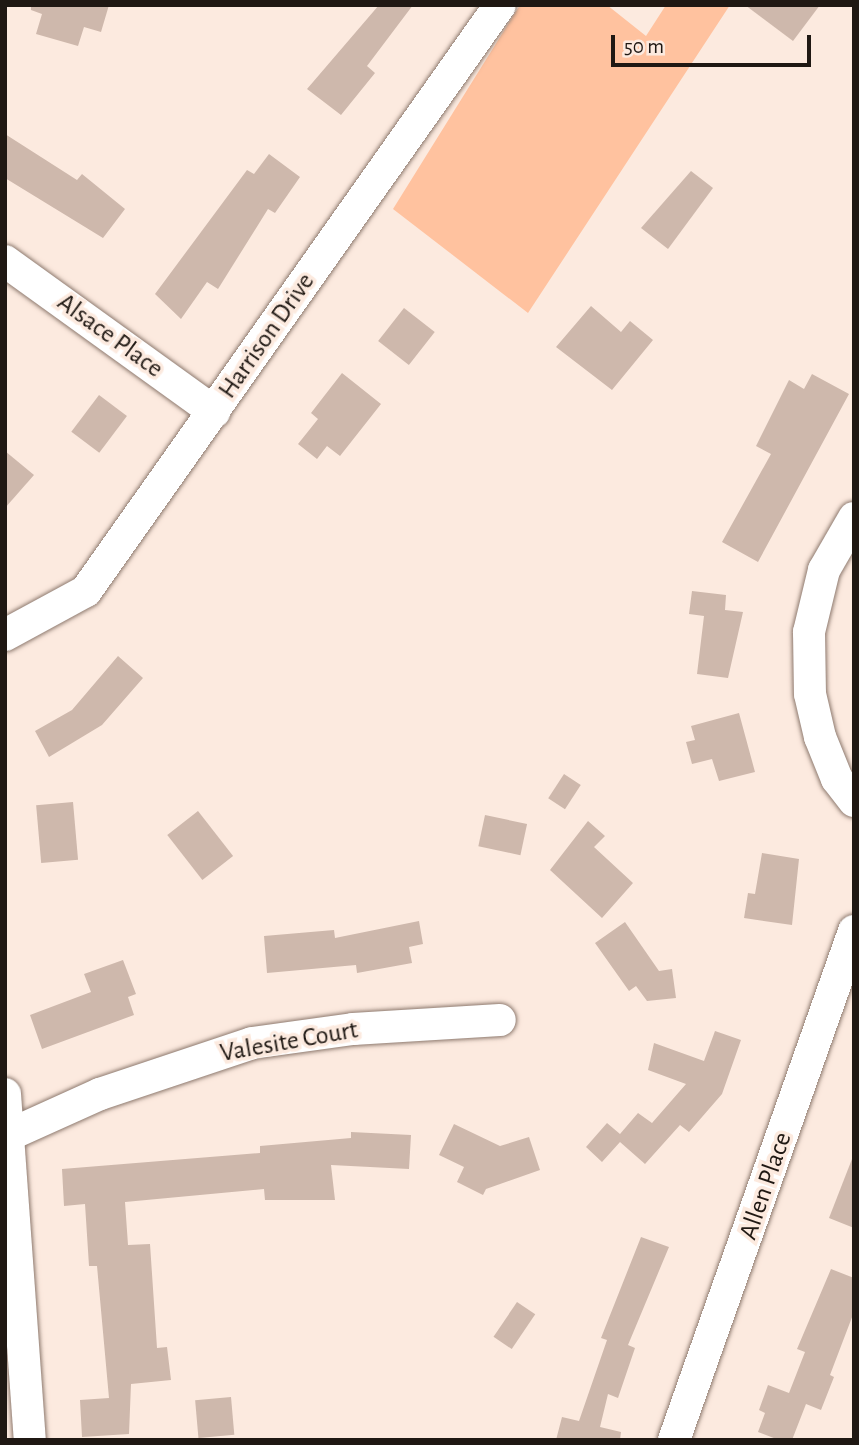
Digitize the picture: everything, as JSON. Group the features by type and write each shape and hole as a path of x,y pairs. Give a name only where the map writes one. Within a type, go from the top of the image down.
{"street":[{"name":"Harrison Drive","path":"5,635 86,592 500,5"},
{"name":"Alsace Place","path":"5,261 214,412"},
{"path":"854,518 824,570 809,632 810,694 820,737 837,779 854,801"},
{"name":"Allen Place","path":"674,1440 854,931"},
{"name":"Valesite Court","path":"9,1135 100,1094 252,1043 353,1029 500,1020"},
{"path":"5,1094 30,1440"}],"shaded area":[{"path":"520,5 607,5 646,36 666,5 730,5 528,313 393,209"}],"building":[{"path":"31,5 109,5 101,32 84,27 78,46 36,34 42,14 31,10"},
{"path":"379,5 413,5 367,66 375,73 341,115 307,89"},
{"path":"745,5 820,5 793,41"},
{"path":"5,134 77,180 82,174 125,209 103,238 5,178"},
{"path":"269,154 300,177 275,213 268,209 218,289 207,282 181,319 155,294 247,170 254,174"},
{"path":"691,171 713,188 668,249 641,228"},
{"path":"591,306 621,332 630,321 653,340 612,390 556,347"},
{"path":"404,308 435,332 409,365 378,341"},
{"path":"342,373 381,404 340,456 327,446 317,459 298,444 318,419 311,413"},
{"path":"812,374 849,394 758,562 722,542 771,454 756,446 789,380 804,389"},
{"path":"99,395 127,416 99,453 71,432"},
{"path":"5,451 34,475 5,508"},
{"path":"692,591 726,595 725,610 743,612 728,678 697,674 704,616 689,614"},
{"path":"118,656 143,678 102,725 49,757 35,731 72,710"},
{"path":"739,713 755,772 719,781 712,759 692,764 686,742 695,740 691,726"},
{"path":"564,774 581,785 565,809 548,798"},
{"path":"73,802 78,860 41,863 36,805"},
{"path":"198,811 233,856 202,880 167,835"},
{"path":"485,815 527,824 520,855 478,846"},
{"path":"588,821 605,836 594,847 633,883 602,918 550,870"},
{"path":"762,853 799,859 792,925 744,918 748,893 755,894"},
{"path":"419,921 423,944 409,947 412,963 357,973 356,965 267,973 264,936 334,930 335,938"},
{"path":"625,922 659,971 672,969 676,998 647,1001 636,986 629,991 595,943"},
{"path":"123,960 136,994 128,997 134,1015 42,1049 30,1015 91,992 84,974"},
{"path":"715,1031 741,1040 722,1094 689,1132 680,1125 645,1164 620,1142 602,1162 586,1147 607,1123 620,1134 638,1113 652,1123 686,1084 648,1070 654,1043 704,1061"},
{"path":"454,1124 500,1146 529,1137 540,1170 486,1189 483,1195 457,1182 464,1167 439,1155"},
{"path":"351,1132 411,1135 409,1169 331,1165 335,1200 265,1200 264,1189 125,1202 128,1245 150,1244 157,1348 167,1347 171,1380 131,1384 129,1434 82,1437 80,1400 109,1398 97,1266 89,1266 85,1204 64,1206 62,1169 260,1153 260,1146 351,1138"},
{"path":"854,1159 854,1228 829,1218"},
{"path":"641,1237 669,1247 628,1345 635,1348 618,1398 608,1394 600,1427 621,1432 620,1440 556,1440 562,1417 579,1421 607,1340 601,1338"},
{"path":"831,1269 854,1278 854,1312 830,1375 834,1377 821,1410 806,1404 792,1440 779,1440 758,1432 765,1413 759,1410 768,1385 789,1393 805,1352 797,1349"},
{"path":"517,1302 535,1314 512,1349 494,1337"},
{"path":"231,1397 234,1435 198,1438 195,1400"}]}
